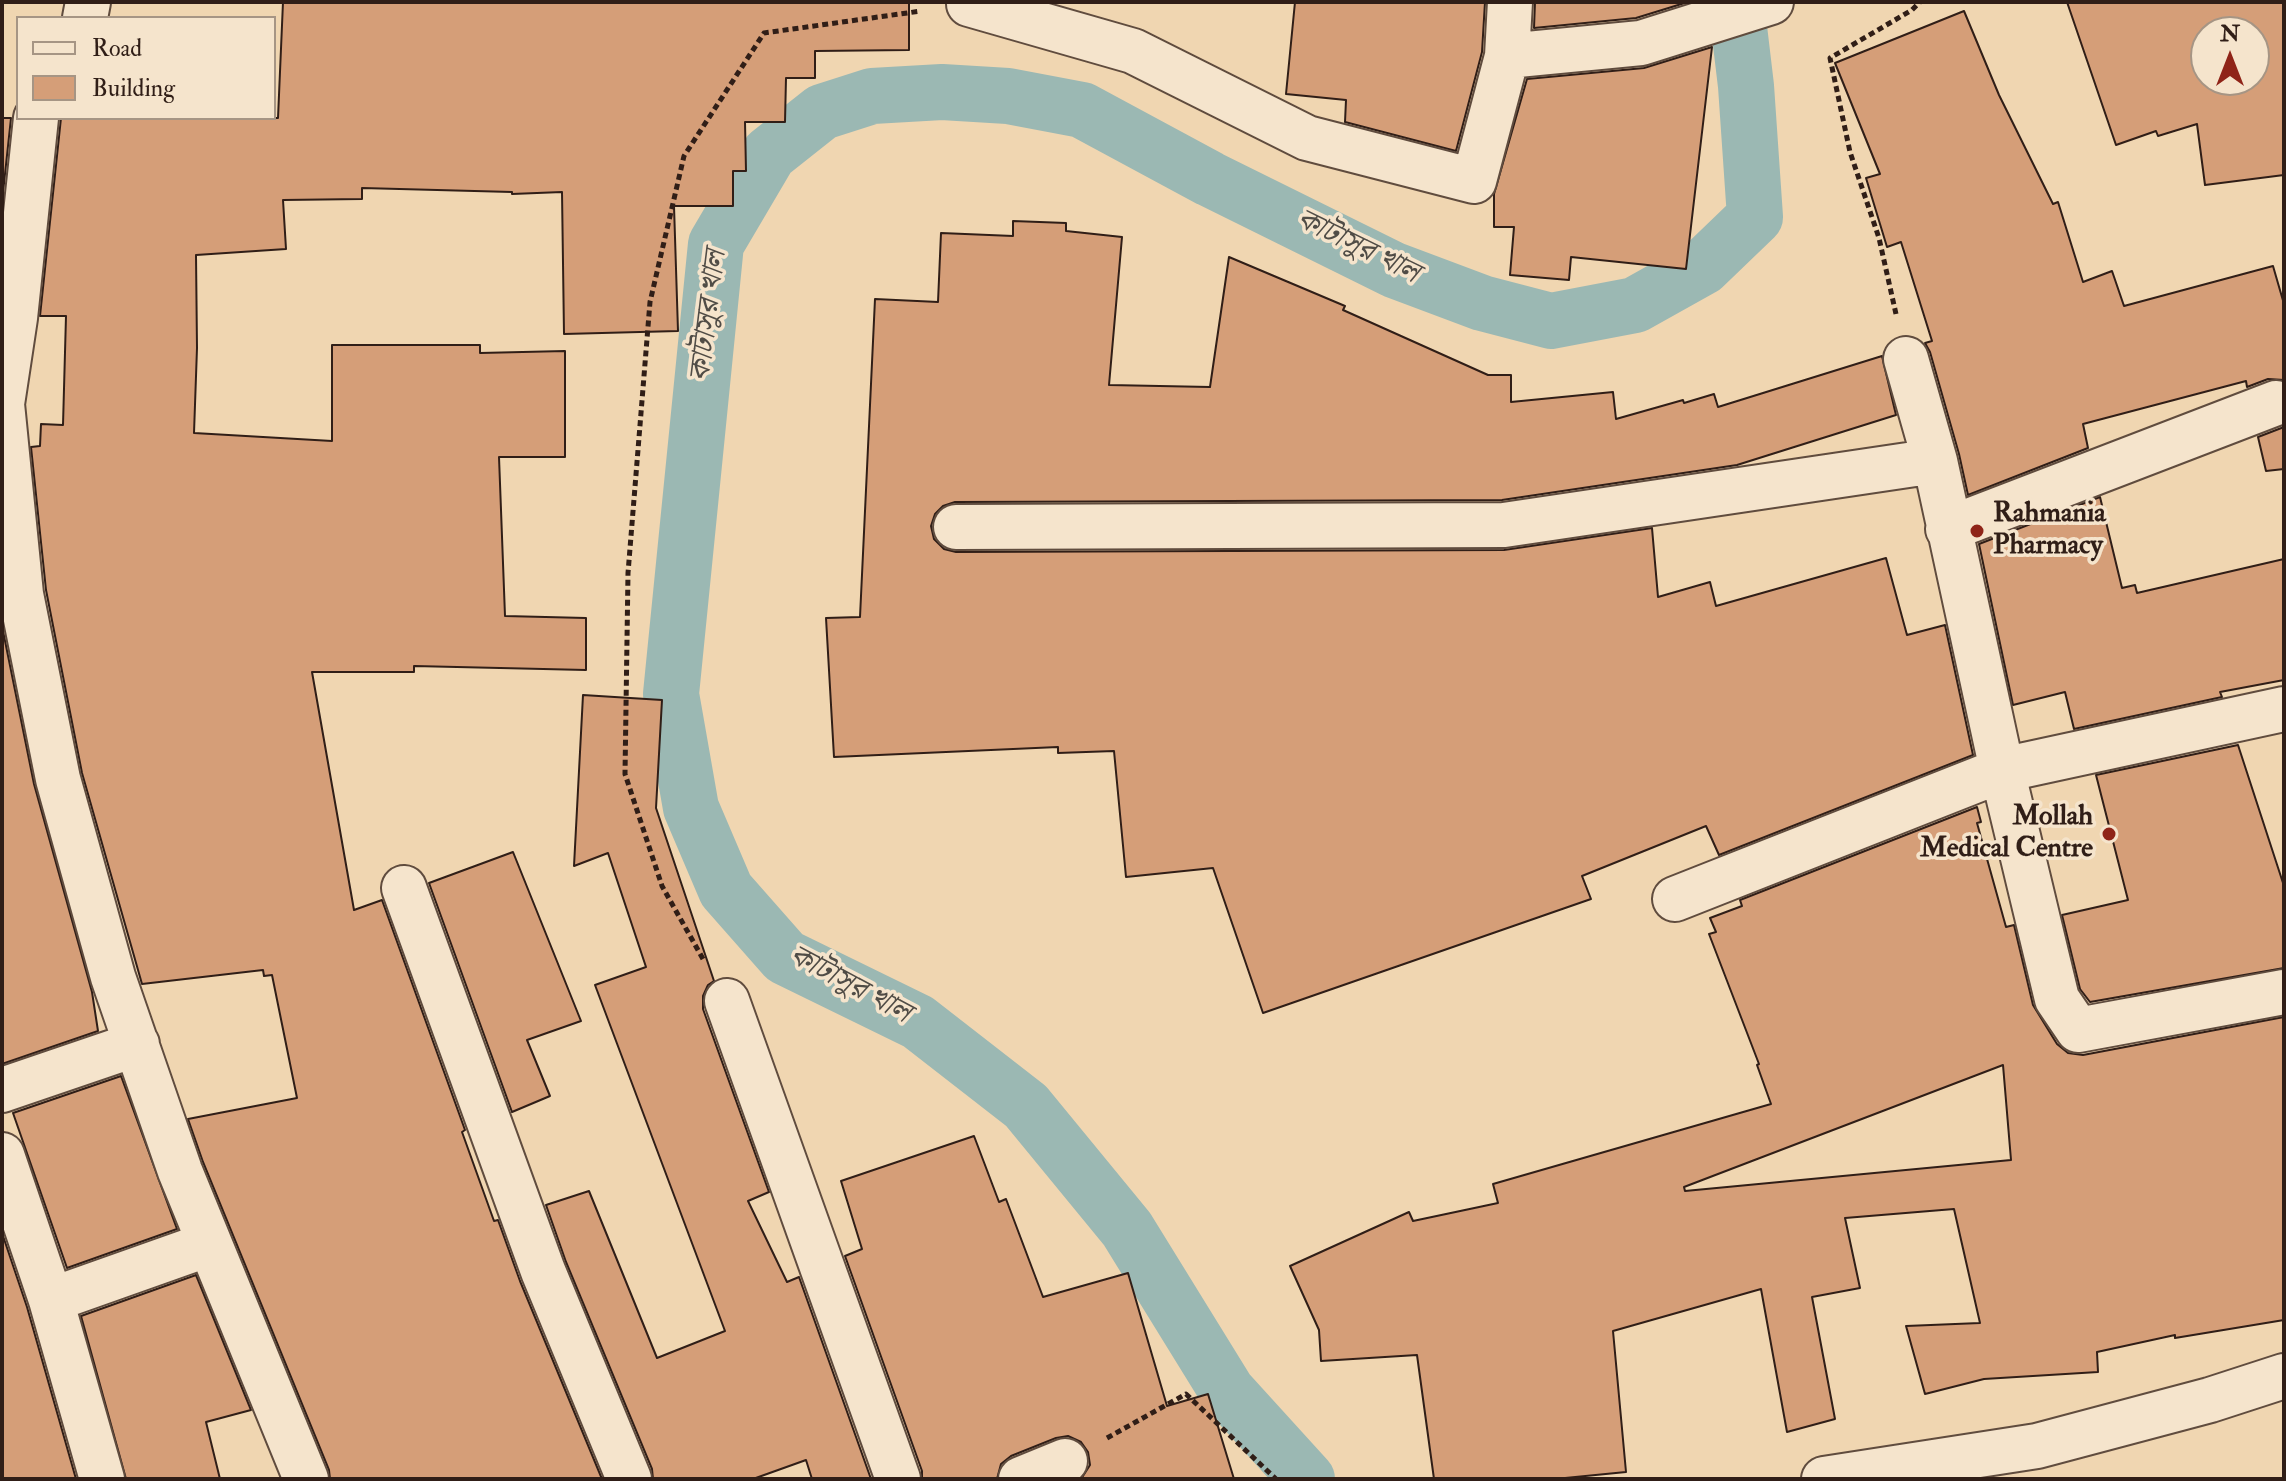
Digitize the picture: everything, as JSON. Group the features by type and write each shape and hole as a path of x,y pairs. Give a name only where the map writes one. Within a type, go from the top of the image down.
{"street":[{"path":"969,3 1133,51 1307,138 1474,181 1507,56 1510,2"},
{"path":"1507,56 1641,43 1771,2"},
{"path":"36,120 15,318 2,404 21,594 58,779 113,977 180,1171 306,1479"},
{"path":"1906,359 1935,461 2002,770 2057,999 2078,1030 2284,992"},
{"path":"1948,529 2276,403"},
{"path":"956,527 1504,525 1935,461"},
{"path":"1675,899 2002,770 2284,709"},
{"path":"404,888 543,1271 629,1479"},
{"path":"727,1001 898,1479"},
{"path":"2,1090 137,1044"},
{"path":"2,1155 51,1300 102,1479"},
{"path":"51,1300 209,1244"},
{"path":"1824,1479 2037,1446 2210,1400 2284,1376"},
{"path":"1021,1479 1065,1461"}],"path":[{"path":"1906,359 1879,238 1850,152 1830,58 1912,10 1920,2"},
{"path":"727,1001 662,886 625,774 628,573 650,302 684,156 764,33 969,3"},
{"path":"1065,1461 1186,1394 1276,1479"}],"building":[{"path":"283,2 909,2 909,50 815,51 815,78 786,78 785,122 745,122 746,171 733,171 733,206 674,206 678,331 564,334 562,192 512,194 362,188 362,199 283,200 286,249 196,255 194,433 332,441 332,345 480,345 480,353 565,351 565,457 499,457 505,616 586,618 586,670 414,666 414,672 312,672 354,910 382,900 465,1130 462,1132 494,1221 498,1220 602,1479 330,1479 188,1119 297,1098 272,975 264,976 263,970 142,984 82,773 46,590 31,447 40,446 41,424 63,425 66,316 40,316 61,120 278,118"},
{"path":"1295,2 1485,2 1482,52 1456,151 1345,122 1346,100 1286,94"},
{"path":"1535,2 1688,2 1636,18 1534,28"},
{"path":"2067,2 2284,2 2284,175 2205,185 2197,124 2158,136 2156,131 2116,145"},
{"path":"1964,11 1999,95 2053,204 2058,202 2083,282 2112,271 2124,306 2273,266 2284,304 2284,380 2268,379 2247,387 2246,381 2083,424 2088,448 1968,495 1959,454 1925,343 1932,341 1901,242 1887,247 1866,178 1880,174 1835,63"},
{"path":"1712,47 1686,269 1571,257 1569,280 1510,275 1514,227 1494,227 1494,194 1527,79 1644,68"},
{"path":"2,118 11,118 2,202"},
{"path":"1013,221 1066,223 1066,231 1122,237 1109,385 1210,387 1229,257 1345,306 1343,310 1488,375 1511,375 1511,402 1613,392 1616,419 1714,394 1718,407 1882,356 1896,415 1737,465 1502,500 955,502 943,506 935,514 931,526 934,539 944,549 956,552 1504,550 1652,528 1658,597 1710,582 1716,606 1886,558 1907,635 1945,625 1973,755 1719,855 1706,826 1582,876 1591,899 1263,1013 1213,868 1126,877 1114,751 1058,753 1058,747 834,757 826,618 860,617 875,299 938,302 941,233 1013,236"},
{"path":"2284,427 2284,469 2266,471 2258,437"},
{"path":"2100,497 2122,588 2135,585 2137,593 2284,559 2284,680 2220,692 2222,697 2074,729 2065,692 2013,705 1979,544"},
{"path":"2,626 34,784 92,992 98,1031 2,1064"},
{"path":"583,695 662,700 656,808 714,981 708,985 703,996 703,1009 769,1192 748,1201 787,1282 799,1277 871,1479 812,1479 806,1460 753,1479 653,1479 652,1469 566,1262 546,1205 589,1191 657,1358 725,1331 595,985 646,967 608,853 574,866"},
{"path":"2238,745 2284,886 2284,968 2090,1002 2080,989 2062,915 2128,900 2096,775"},
{"path":"1977,807 1981,822 1977,823 2006,927 2014,925 2033,1005 2057,1044 2068,1053 2083,1055 2284,1017 2284,1320 2175,1338 2175,1335 2097,1352 2098,1372 1984,1379 1925,1394 1906,1326 1980,1323 1954,1209 1845,1218 1860,1288 1812,1297 1835,1419 1787,1432 1761,1289 1613,1331 1626,1472 1555,1479 1434,1479 1417,1355 1321,1361 1319,1330 1290,1266 1409,1212 1413,1221 1498,1203 1493,1184 1771,1104 1759,1064 1709,934 1716,932 1710,918 1742,906 1740,900","holes":["2003,1065 2011,1160 1685,1191 1684,1187"]},
{"path":"513,852 581,1021 527,1040 550,1096 512,1112 429,883"},
{"path":"121,1076 177,1229 67,1268 13,1113"},
{"path":"974,1136 999,1202 1006,1199 1043,1297 1128,1273 1167,1406 1208,1394 1234,1479 1081,1479 1090,1465 1088,1452 1081,1442 1068,1436 1011,1456 1001,1464 997,1479 922,1479 922,1471 845,1256 862,1249 841,1181"},
{"path":"2,1233 27,1307 76,1479 2,1479"},
{"path":"196,1275 251,1410 206,1422 220,1479 126,1479 81,1316"}],"waterway":[{"name":"কাটাসুর খাল","path":"1307,1479 1227,1391 1127,1229 1026,1106 918,1022 785,957 726,890 691,808 671,694 716,244 769,154 822,112 872,96 942,92 1008,96 1082,110 1210,179 1394,270 1482,303 1551,321 1635,305 1703,267 1755,217 1746,86 1736,2"}],"place":[{"name":"Rahmania Pharmacy","path":"1977,531"},
{"name":"Mollah Medical Centre","path":"2109,834"}]}
